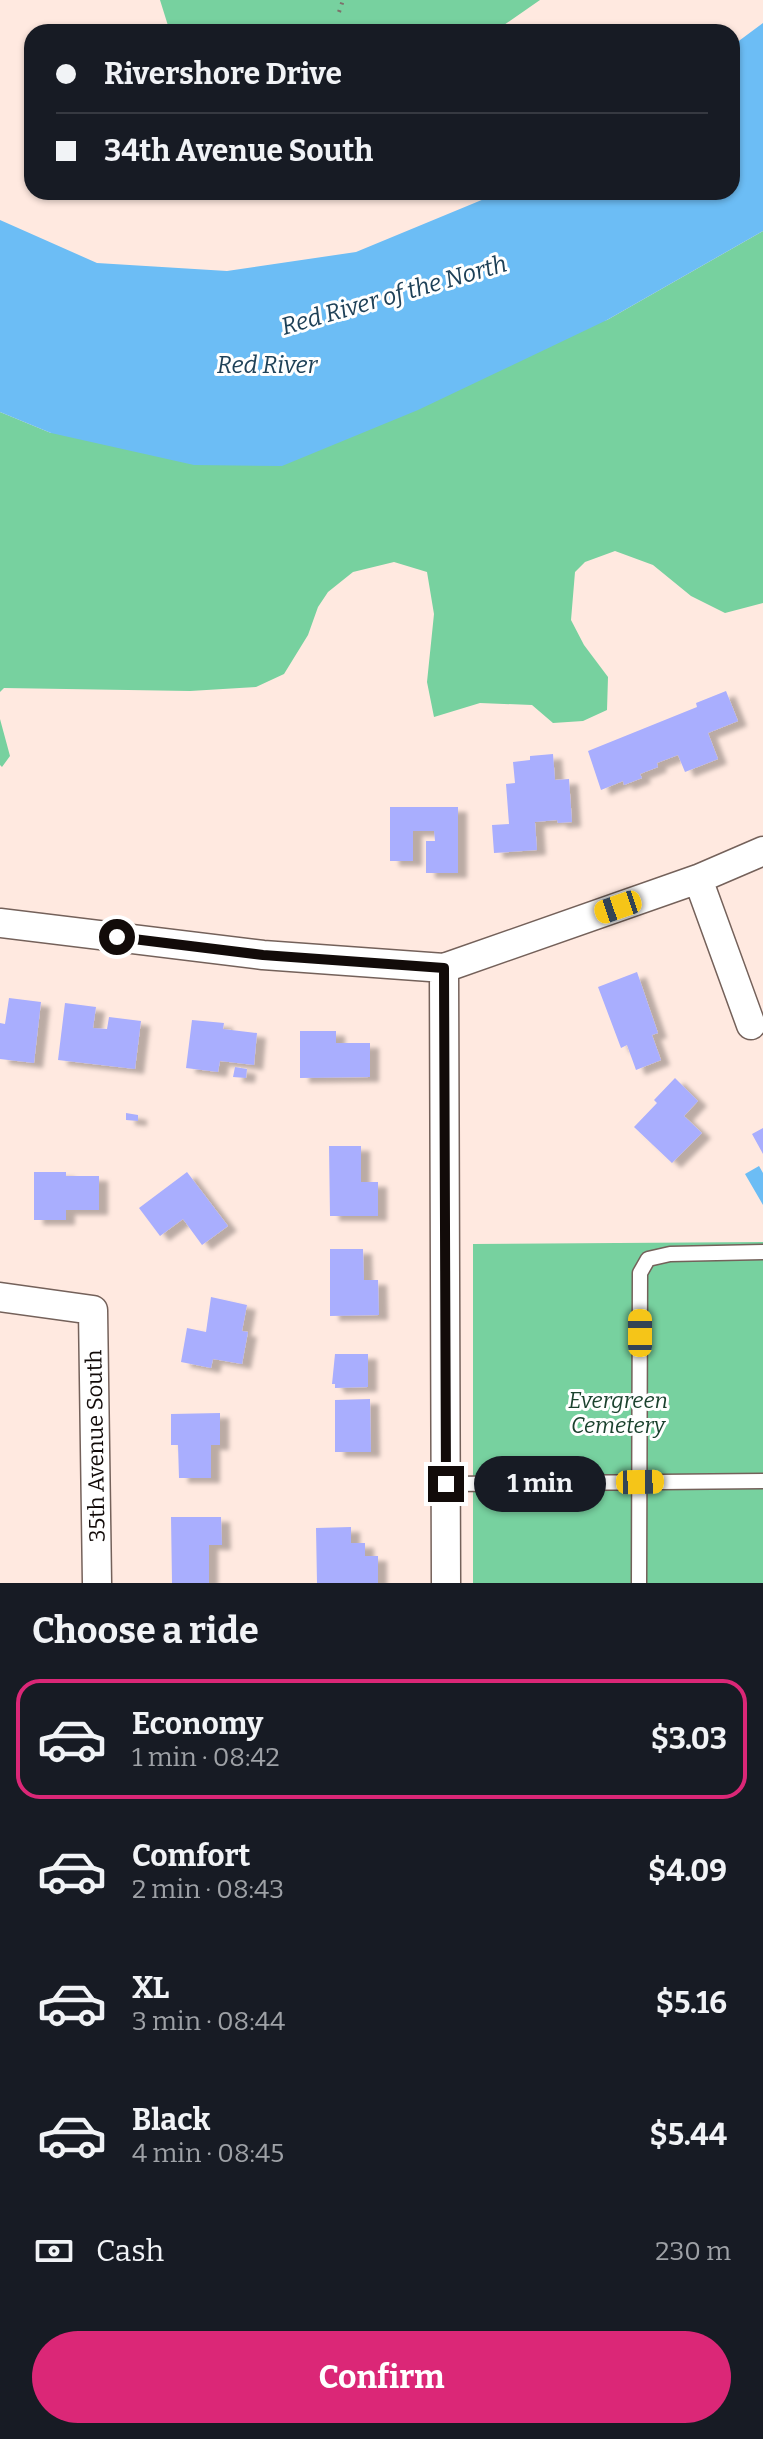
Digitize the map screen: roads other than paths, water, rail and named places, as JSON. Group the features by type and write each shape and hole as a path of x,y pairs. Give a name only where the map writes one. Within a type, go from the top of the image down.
{"street":[{"path":"0,923 263,955 444,968 698,879 763,851"},
{"path":"698,879 751,1025"},
{"path":"444,968 446,1583"},
{"name":"35th Avenue South","path":"0,1297 93,1310 97,1583"}],"lane":[{"path":"639,1583 640,1273 648,1259 670,1254 763,1252"},
{"path":"446,1484 763,1481"}],"water":[{"name":"Red River","path":"763,23 763,231 607,320 418,410 282,466 194,465 51,433 0,412 0,220 97,263 227,271 356,252 482,200 740,200 740,40"},
{"path":"759,1166 763,1173 763,1205 745,1174"}],"water label":[{"name":"Red River of the North","path":"394,295"}],"park label":[{"name":"Evergreen Cemetery","path":"618,1412"}]}
